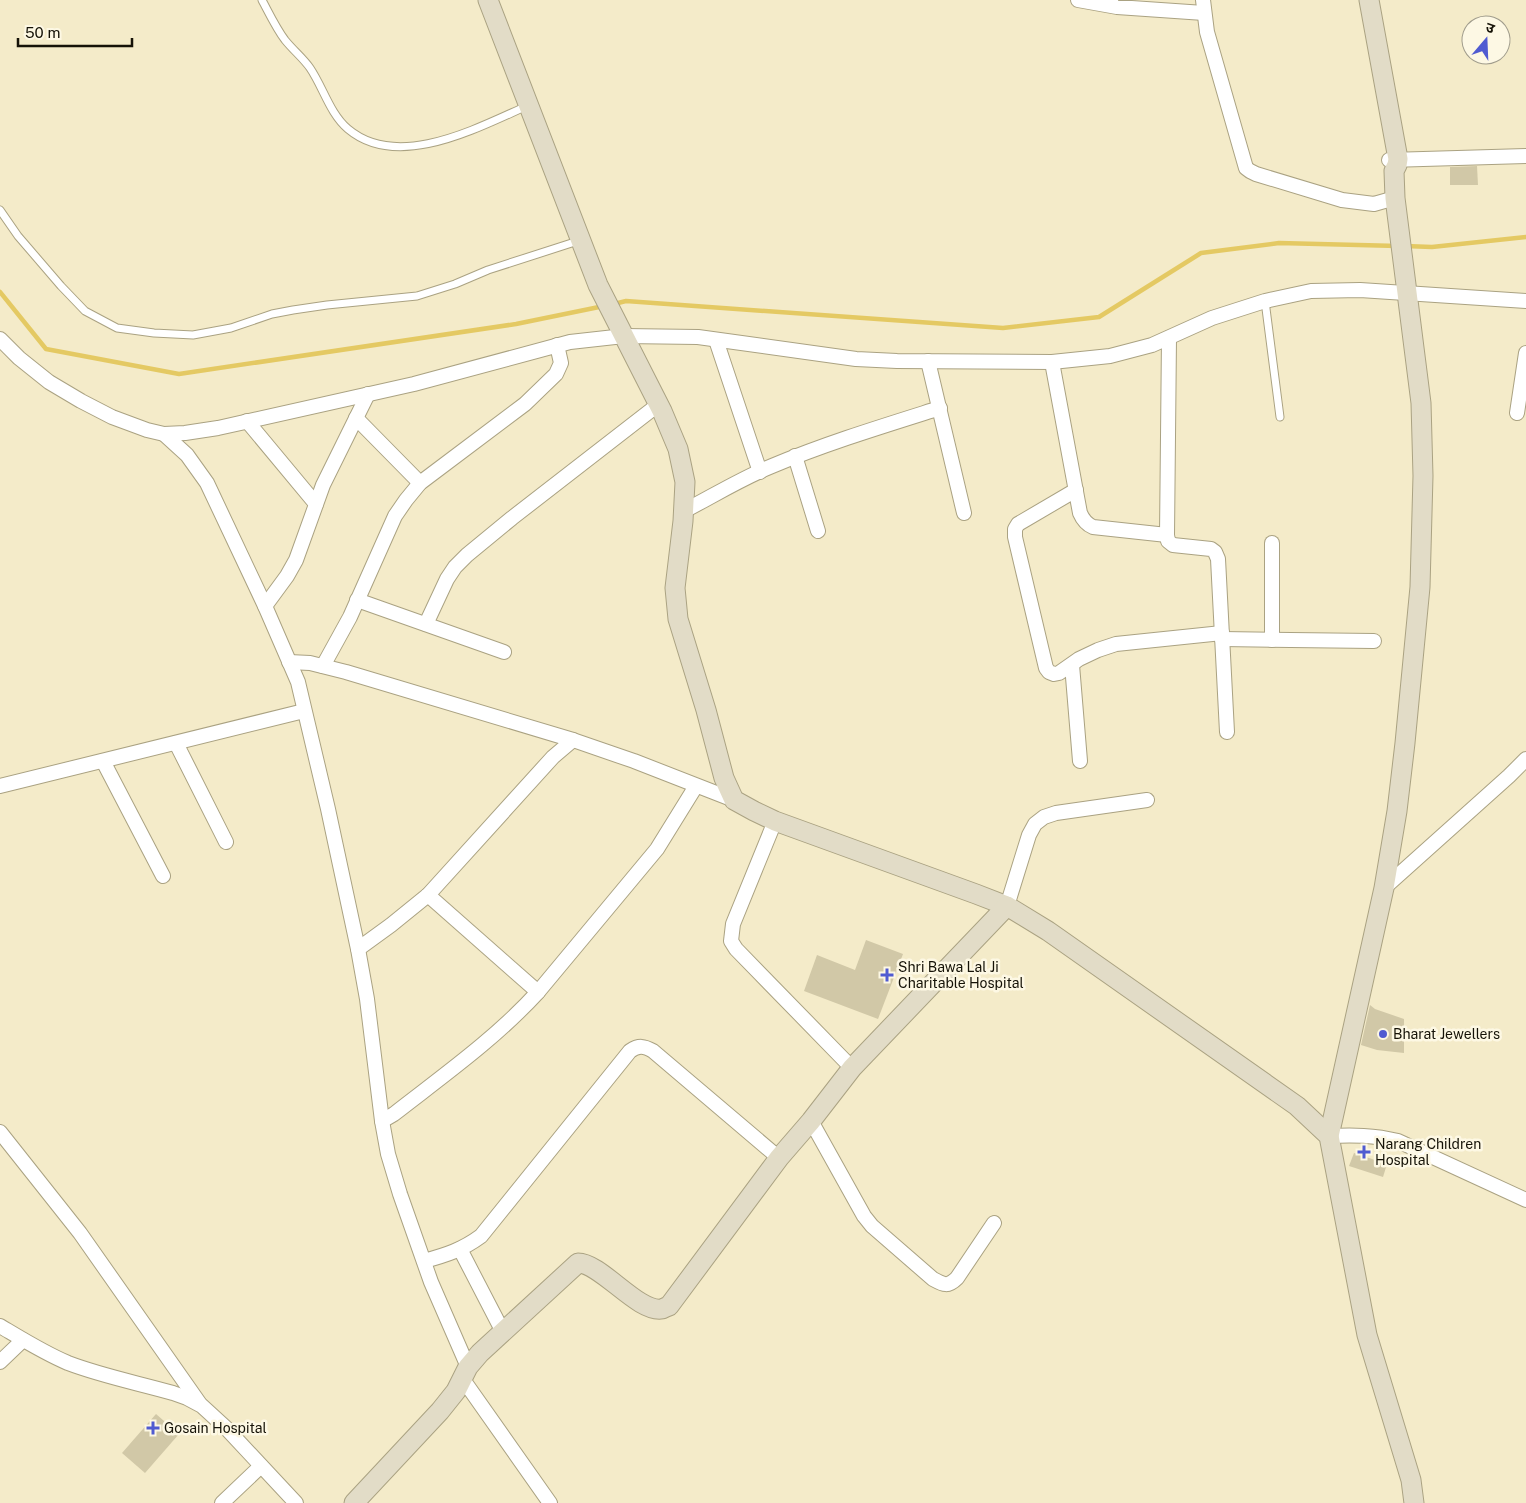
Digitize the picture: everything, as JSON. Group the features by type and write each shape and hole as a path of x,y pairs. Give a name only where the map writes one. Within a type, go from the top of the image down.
{"street":[{"path":"488,0 598,284 658,404 678,449 685,482 684,511 675,588 678,619 706,710 724,778 734,800"},
{"path":"1078,0 1117,7 1204,7 1207,32 1246,168 1250,172 1342,200 1396,206"},
{"path":"1360,0 1393,163"},
{"path":"1369,0 1393,163 1403,268 1421,403 1423,476 1420,578 1397,811 1384,888 1329,1136 1367,1335 1411,1480 1414,1503"},
{"path":"1393,163 1526,156"},
{"path":"0,339 19,358 49,382 81,401 112,417 146,430 164,434 185,433 247,421 414,384 557,345 621,330 698,337 856,359 1052,362 1110,356 1152,346 1212,318 1265,300 1311,291 1360,290 1407,292 1526,301"},
{"path":"1169,338 1167,535 1168,541 1173,545 1211,549 1215,552 1218,560 1227,732"},
{"path":"716,340 760,472"},
{"path":"323,666 350,617 395,516 406,500 420,482 525,404 556,374 561,363 557,345"},
{"path":"1517,413 1526,353"},
{"path":"928,361 964,513"},
{"path":"1052,362 1080,513 1087,524 1093,527 1167,535"},
{"path":"265,606 296,560 333,464 368,394"},
{"path":"426,624 447,579 467,555 658,404"},
{"path":"684,511 795,456 838,440 940,408"},
{"path":"356,418 420,482"},
{"path":"247,421 316,504"},
{"path":"164,434 187,455 207,483 265,606 298,682 358,949 367,999 382,1121 388,1154 431,1282 465,1372 550,1503"},
{"path":"795,456 818,531"},
{"path":"1076,490 1018,524 1014,530 1046,668 1049,672 1059,673 1079,659 1116,644 1222,636 1272,640 1374,641"},
{"path":"1272,543 1272,640"},
{"path":"357,600 504,652"},
{"path":"289,662 323,666 573,740 634,761 734,800 754,812 775,821 1006,906 1048,931 1296,1106 1329,1136 1364,1135 1398,1141 1526,1200"},
{"path":"1072,664 1080,761"},
{"path":"0,786 304,711"},
{"path":"358,949 391,925 428,894 554,757 573,740"},
{"path":"176,743 226,842"},
{"path":"1384,888 1526,759"},
{"path":"103,761 163,876"},
{"path":"382,1121 394,1114 486,1042 519,1013 657,848 696,786"},
{"path":"354,1503 440,1411 456,1390 465,1372 480,1353 578,1263 590,1266 648,1306 660,1309 669,1306 779,1158 811,1121 852,1068 1006,906 1029,835 1036,824 1044,816 1056,813 1147,800"},
{"path":"775,821 733,924 731,941 736,949 852,1068"},
{"path":"428,894 538,992"},
{"path":"424,1261 447,1255 467,1246 481,1236 630,1051 636,1047 643,1046 653,1051 779,1158"},
{"path":"811,1121 864,1216 872,1226 941,1284 952,1283 957,1278 994,1224"},
{"path":"0,1132 80,1233 202,1406 226,1428 296,1503"},
{"path":"460,1249 503,1332"},
{"path":"0,1326 69,1363 173,1393 202,1406"},
{"path":"0,1362 23,1340"},
{"path":"222,1503 261,1466"}],"lane":[{"path":"262,0 284,39 310,68 336,115 347,128 363,139 388,146 416,146 455,137 530,105"},
{"path":"0,210 18,236 60,286 84,311 117,328 154,333 193,334 231,328 272,314 327,304 417,296 455,284 488,270 581,240"},
{"path":"1265,300 1280,417"}],"building":[{"path":"1477,166 1478,185 1450,185 1450,167"},
{"path":"866,940 903,954 878,1019 804,991 817,955 855,970"},
{"name":"Bharat Jewellers","path":"1370,1005 1375,1009 1404,1019 1404,1053 1377,1050 1361,1045"},
{"path":"1354,1153 1387,1164 1383,1177 1349,1166"},
{"path":"156,1414 179,1434 145,1473 122,1453"}],"waterway":[{"path":"1405,246 1432,247 1526,237"},
{"path":"614,304 626,301 1003,328 1099,317 1201,253 1279,243 1398,246"},
{"path":"0,292 46,349 179,374 516,324 604,306"}],"place":[{"name":"Shri Bawa Lal Ji Charitable Hospital","path":"887,975"},
{"name":"Bharat Jewellers","path":"1383,1034"},
{"name":"Narang Children Hospital","path":"1364,1152"},
{"name":"Gosain Hospital","path":"153,1428"}]}
